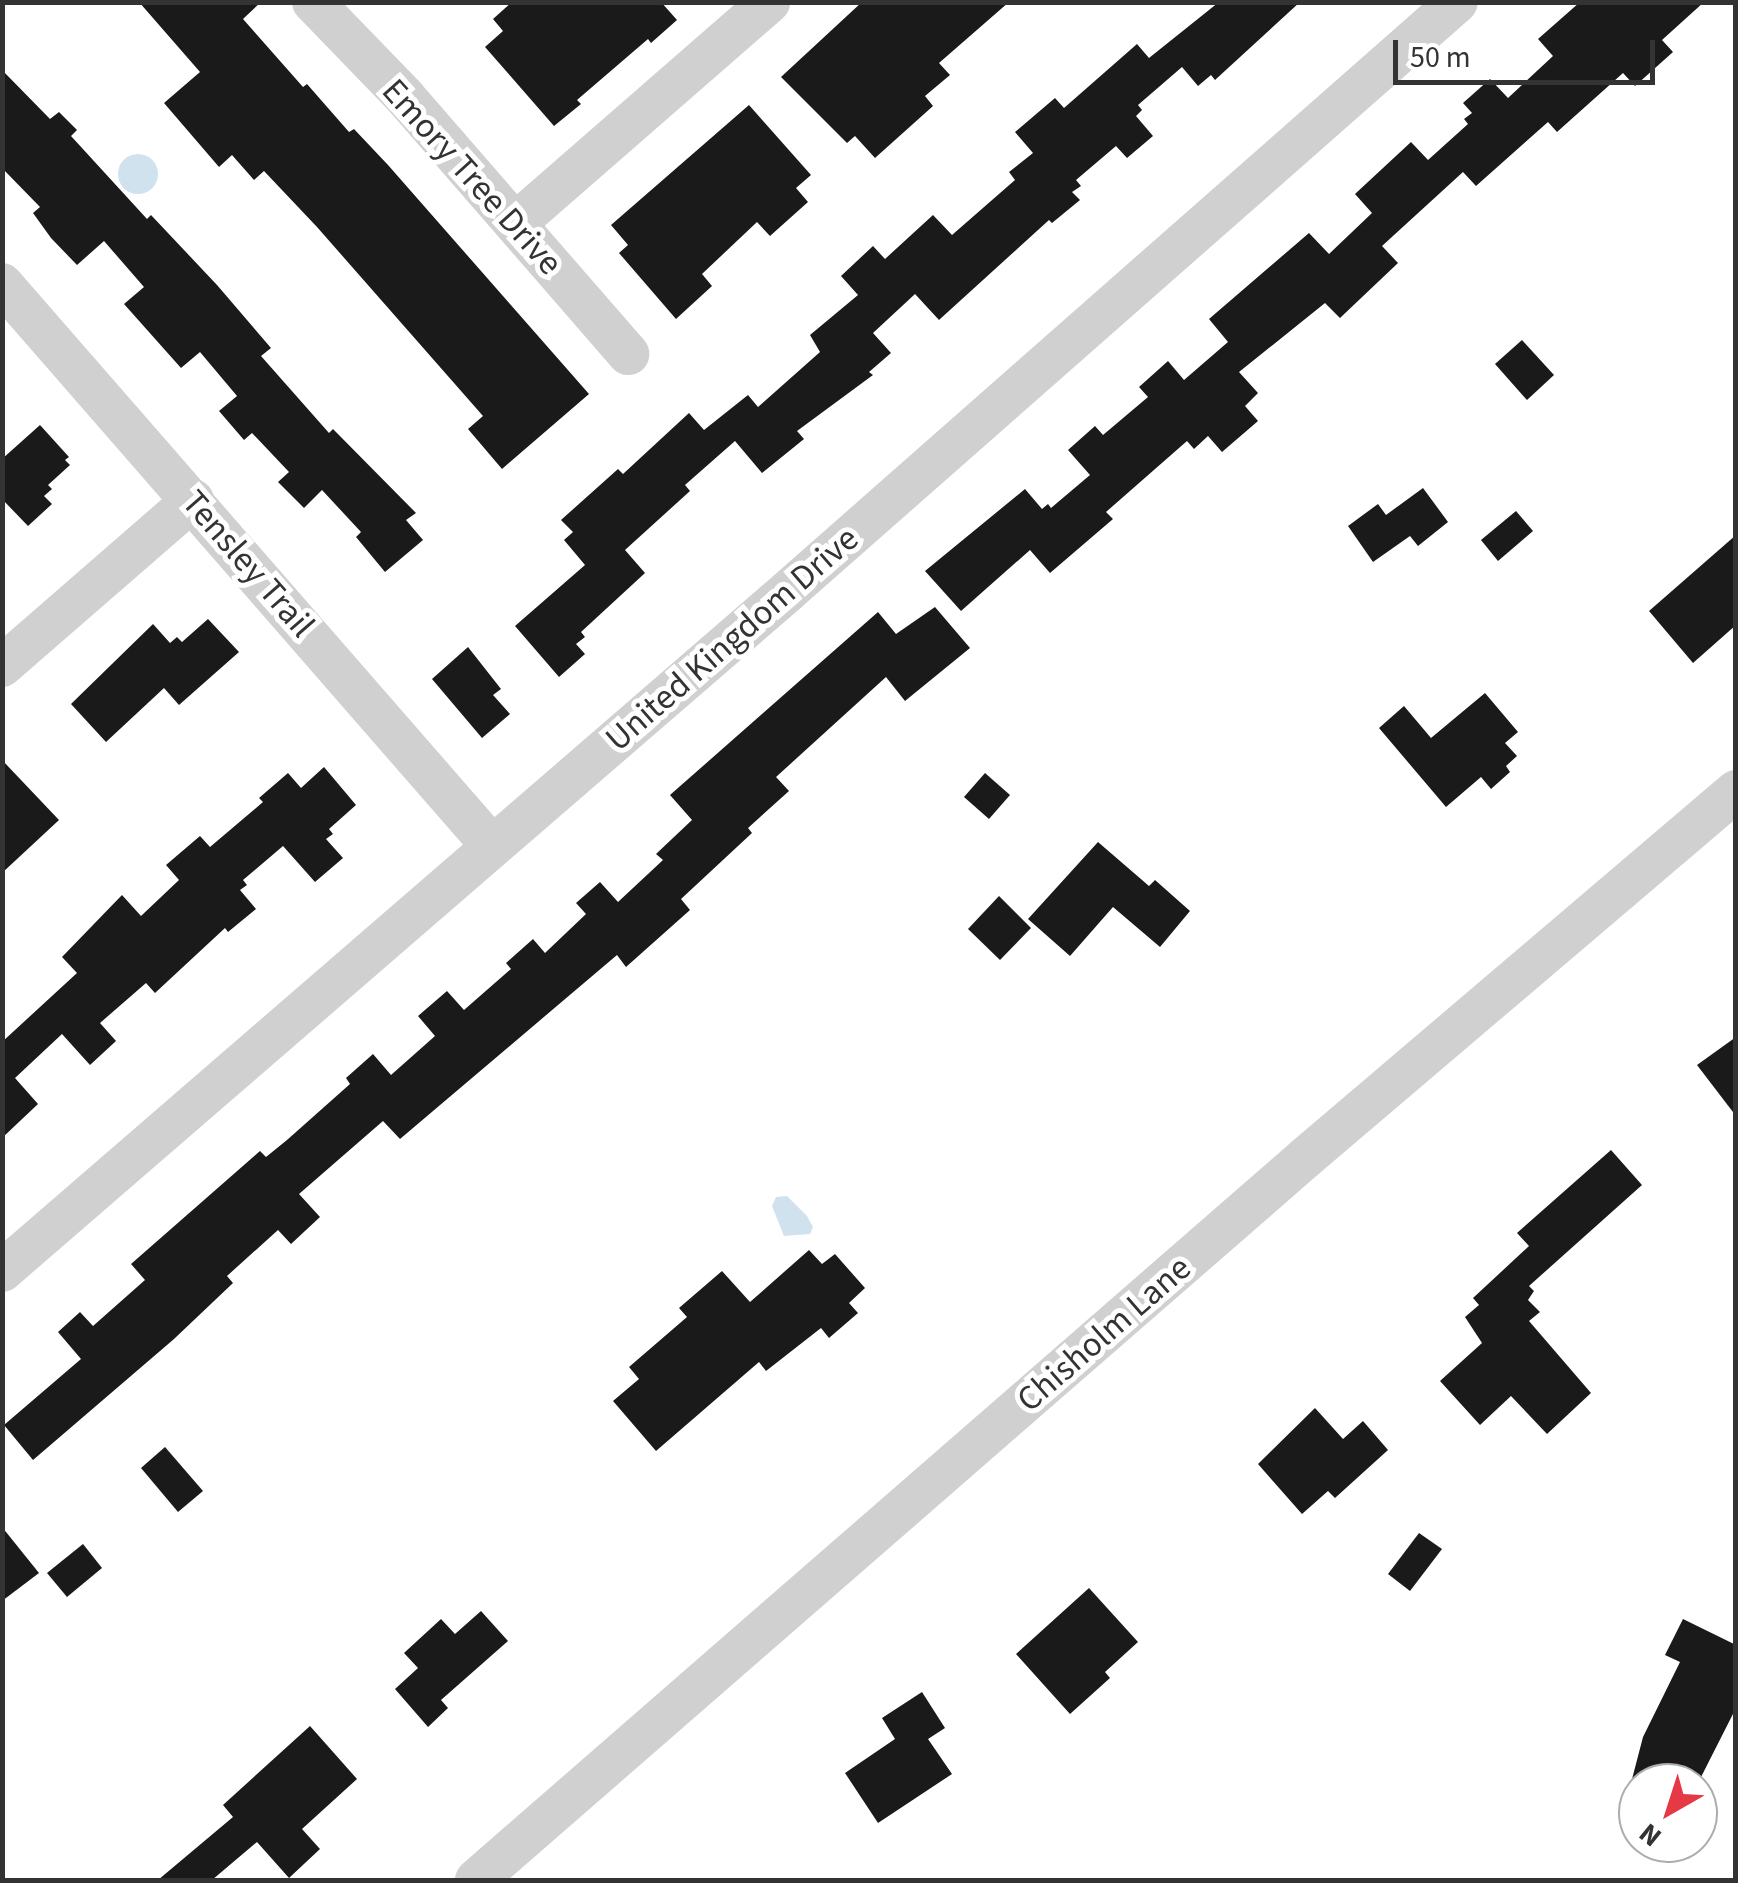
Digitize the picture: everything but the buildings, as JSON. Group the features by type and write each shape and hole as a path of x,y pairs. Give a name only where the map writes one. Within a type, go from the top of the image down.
{"street":[{"name":"Emory Tree Drive","path":"312,2 404,96 628,354"},
{"path":"516,223 770,2"},
{"name":"United Kingdom Drive","path":"2,1272 788,591 1457,2"},
{"name":"Tensley Trail","path":"2,284 491,845"},
{"path":"2,666 193,500"},
{"name":"Chisholm Lane","path":"476,1880 1335,1132 1736,791"}],"water":[{"path":"138,154 152,160 158,174 152,188 138,194 124,188 118,174 124,160"},
{"path":"787,1196 807,1216 813,1227 810,1234 784,1236 772,1206 776,1197"}]}
